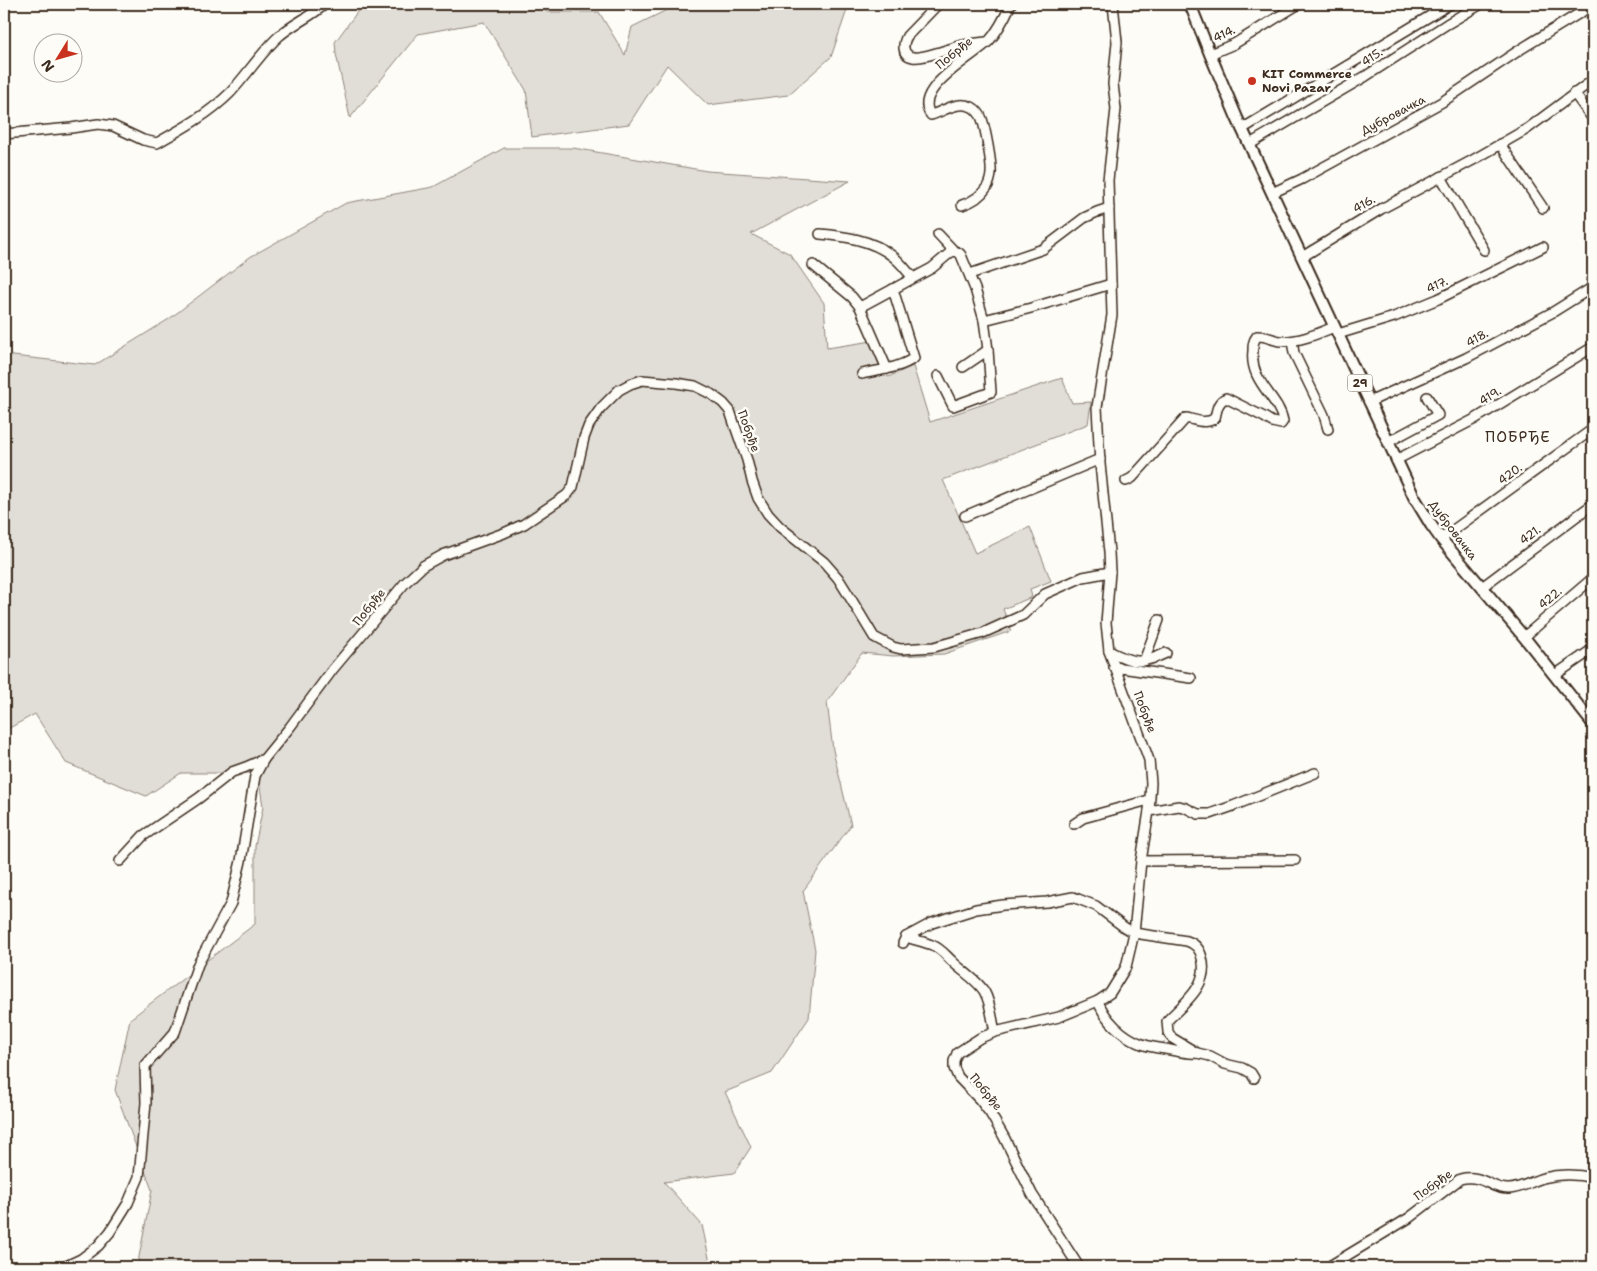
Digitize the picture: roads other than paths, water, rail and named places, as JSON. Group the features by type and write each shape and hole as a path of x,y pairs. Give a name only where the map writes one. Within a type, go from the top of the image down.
{"main road":[{"name":"Дубровачка","path":"1190,4 1242,129 1396,460 1425,516 1441,539 1524,637 1593,724"}],"street":[{"path":"4,134 98,124 113,126 143,140 157,143 213,109 277,38 315,13 325,4"},
{"path":"938,4 903,42 908,56 918,57 958,46 989,41"},
{"name":"Побрђе","path":"962,205 971,202 984,191 988,186 991,173 991,162 982,118 972,107 962,106 954,106 931,115 927,105 935,86 962,60 989,41 1011,4"},
{"name":"Побрђе","path":"1079,1267 1032,1194 990,1113 958,1077 954,1068 957,1053 980,1038 996,1032 1059,1017 1098,1001 1110,993 1123,973 1131,949 1134,932 1151,783 1149,760 1109,651 1106,623 1110,572 1097,407 1112,316 1108,180 1116,109 1113,84 1117,42 1113,4"},
{"name":"414.","path":"1210,54 1234,44 1299,4"},
{"name":"415.","path":"1242,129 1450,4"},
{"name":"415.","path":"1250,144 1366,76 1481,4"},
{"name":"Дубровачка","path":"1272,192 1302,179 1442,102 1593,4"},
{"name":"416.","path":"1302,257 1381,209 1527,129 1593,80"},
{"path":"1574,93 1593,119"},
{"path":"1500,144 1543,208"},
{"path":"1441,177 1484,250"},
{"path":"970,274 1043,249 1084,218 1109,208"},
{"path":"820,234 878,246 893,256 913,278"},
{"path":"938,234 954,251 959,252 970,274 984,320 991,392 953,406 938,376"},
{"name":"417.","path":"1336,330 1394,317 1466,286 1543,247"},
{"path":"860,307 932,268 954,251"},
{"path":"813,265 852,297 860,307 887,368"},
{"path":"984,320 1111,284"},
{"name":"418.","path":"1369,402 1466,358 1553,312 1593,287"},
{"path":"862,374 908,362 914,358 893,289"},
{"path":"1126,481 1132,478 1186,418 1210,422 1215,418 1221,400 1226,398 1264,416 1272,422 1281,424 1283,421 1280,412 1262,386 1254,367 1252,356 1254,339 1260,335 1278,340 1292,341 1336,330"},
{"path":"1292,341 1294,353 1324,415 1328,429"},
{"name":"419.","path":"1396,460 1475,420 1593,347"},
{"path":"963,367 988,350"},
{"name":"Побрђе","path":"264,758 290,727 333,669 405,583 423,566 443,555 524,524 567,495 573,487 584,438 589,425 610,398 630,384 642,380 695,386 723,403 730,411 758,498 768,514 780,527 824,562 838,578 874,637 893,647 901,649 934,647 983,633 1024,615 1045,594 1082,577 1110,572"},
{"path":"1388,442 1438,415 1427,397"},
{"name":"420.","path":"1441,539 1593,429"},
{"path":"965,516 1100,458"},
{"name":"421.","path":"1482,587 1593,504"},
{"name":"422.","path":"1524,637 1593,578"},
{"path":"1144,661 1159,620"},
{"path":"1554,675 1593,648"},
{"path":"1109,651 1133,662 1154,659 1166,654"},
{"path":"1114,667 1191,678"},
{"path":"120,861 143,836 199,798 232,772 264,758"},
{"path":"64,1267 81,1259 98,1246 110,1232 128,1203 139,1178 146,1103 145,1066 175,1032 198,964 230,903 241,862 255,776 264,758"},
{"path":"1149,811 1179,806 1198,814 1210,814 1314,773"},
{"path":"1074,824 1083,818 1149,800"},
{"path":"1141,862 1295,860"},
{"path":"996,1032 984,991 969,975 952,962 943,951 933,946 905,940 932,923 976,909 1003,904 1047,902 1074,897 1096,906 1124,927 1134,932 1187,941 1199,949 1204,965 1201,982 1197,990 1168,1021 1167,1026 1172,1038 1197,1054"},
{"path":"1098,1001 1102,1012 1108,1020 1133,1040 1150,1047 1210,1056 1225,1064 1242,1068 1252,1073 1254,1078"},
{"name":"Побрђе","path":"1328,1267 1409,1218 1460,1179 1470,1176 1501,1188 1509,1189 1543,1178 1556,1176 1574,1175 1593,1178"}],"place":[{"name":"KIT Commerce Novi Pazar","path":"1252,81"}],"district":[{"name":"ПОБРЂЕ","path":"1518,437"}]}
